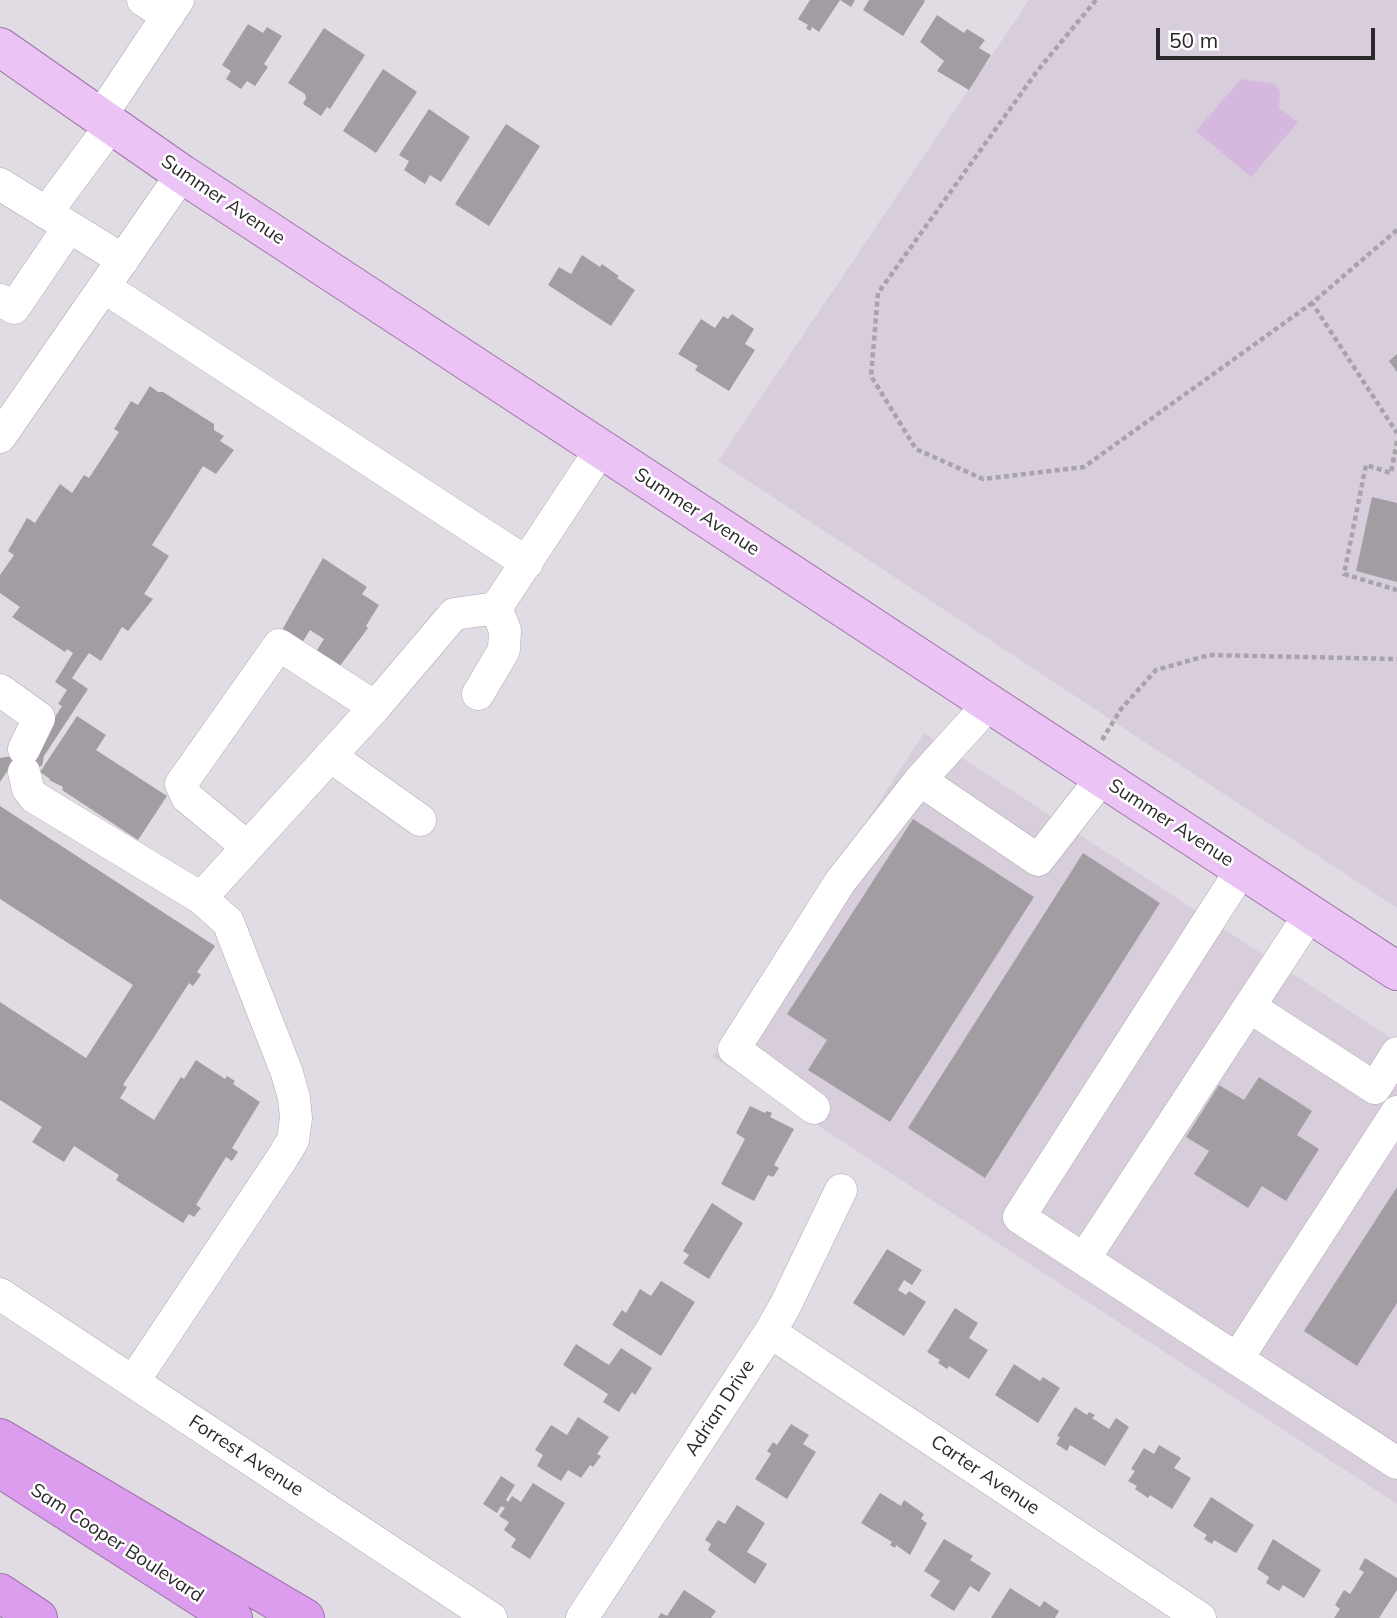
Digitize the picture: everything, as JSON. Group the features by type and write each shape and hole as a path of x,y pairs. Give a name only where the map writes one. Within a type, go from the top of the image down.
{"highway":[{"path":"0,1438 305,1618"},
{"name":"Sam Cooper Boulevard","path":"0,1468 233,1618"},
{"path":"0,1593 38,1618"}],"main road":[{"name":"Summer Avenue","path":"0,47 182,174 1397,971"}],"street":[{"path":"0,300 14,308 163,5"},
{"path":"0,437 182,174"},
{"path":"0,184 123,260"},
{"path":"104,287 527,563"},
{"path":"201,898 375,707 454,614 496,608 601,449"},
{"path":"478,694 504,650 505,630 496,608"},
{"path":"246,846 187,797 181,784 279,645 375,707"},
{"path":"0,690 39,718 24,760 25,781 34,797 201,898 228,922 287,1073 294,1098 296,1118 293,1140 133,1382"},
{"path":"814,1108 734,1049 840,882 920,780 989,704"},
{"path":"330,756 420,820"},
{"path":"920,780 1038,860 1094,772"},
{"path":"1242,869 1019,1217 1397,1463"},
{"path":"1083,1259 1310,914"},
{"path":"1250,1007 1386,1094 1397,1053"},
{"path":"1237,1359 1397,1112"},
{"name":"Adrian Drive","path":"582,1618 770,1332 841,1190"},
{"name":"Forrest Avenue","path":"0,1294 491,1618"},
{"name":"Carter Avenue","path":"770,1332 1200,1618"}],"path":[{"path":"1096,0 1038,70 878,293 871,376 916,449 984,479 1084,467 1312,303 1397,230"},
{"path":"1312,303 1397,433"},
{"path":"1397,441 1394,474 1366,465 1344,574 1397,590"},
{"path":"1094,772 1121,709 1156,670 1209,655 1397,659"}],"shaded area":[{"path":"1029,0 1397,0 1397,908 718,461"},
{"path":"1241,79 1275,84 1280,91 1279,108 1298,122 1251,177 1196,131"},
{"path":"924,733 1397,1042 1397,1504 713,1057"}],"building":[{"path":"810,0 840,0 819,32 812,27 810,31 806,28 808,25 798,19"},
{"path":"840,0 855,0 851,7"},
{"path":"869,0 925,1 903,36 863,10"},
{"path":"937,15 964,33 967,29 985,40 979,48 991,55 969,90 937,71 944,61 920,42"},
{"path":"248,24 263,33 267,27 282,36 264,64 268,67 255,86 247,81 241,89 226,79 231,71 222,65"},
{"path":"324,28 365,55 330,109 327,107 321,116 303,104 305,94 288,83"},
{"path":"383,69 417,92 376,153 343,131"},
{"path":"429,109 470,137 441,182 430,175 425,184 404,170 409,161 399,155"},
{"path":"506,124 540,146 489,226 455,204"},
{"path":"582,255 600,267 602,264 635,290 611,326 548,285 559,267 571,274"},
{"path":"732,314 754,329 745,344 755,350 729,391 695,370 698,366 678,354 701,319 715,328 723,316 728,319"},
{"path":"1397,354 1397,372 1389,361"},
{"path":"150,386 214,424 214,430 224,436 220,441 234,450 216,474 203,466 152,545 169,556 144,594 153,599 128,631 122,627 101,661 89,653 72,678 88,689 44,756 42,766 8,770 0,782 0,758 32,753 62,706 58,704 67,690 55,682 73,653 67,649 65,652 12,617 20,607 0,593 0,575 14,555 8,551 27,518 35,523 60,484 72,493 84,475 89,478 119,432 114,429 131,401 138,405"},
{"path":"1372,497 1397,503 1397,582 1356,571"},
{"path":"323,558 367,587 362,594 379,605 366,626 368,628 337,670 314,655 324,639 310,630 302,643 282,630"},
{"path":"77,716 106,735 96,750 167,796 138,840 62,790 63,787 40,772"},
{"path":"0,806 215,946 197,972 201,975 193,986 189,983 123,1085 127,1087 120,1098 154,1120 181,1077 184,1079 196,1060 225,1079 227,1076 235,1081 233,1084 260,1102 232,1148 238,1152 232,1161 226,1157 196,1205 201,1208 194,1217 189,1214 183,1223 116,1180 119,1175 74,1146 64,1162 32,1142 42,1127 0,1100 0,1002 86,1058 133,985 0,899"},
{"path":"913,819 1034,897 890,1122 808,1070 827,1040 787,1014"},
{"path":"1083,853 1160,903 985,1178 908,1128"},
{"path":"1259,1077 1312,1111 1297,1135 1319,1149 1286,1201 1262,1186 1248,1208 1194,1174 1209,1151 1186,1137 1219,1085 1244,1100"},
{"path":"750,1106 765,1113 772,1113 770,1117 794,1129 774,1165 779,1168 773,1177 768,1175 754,1201 721,1184 745,1139 736,1133"},
{"path":"1397,1187 1397,1303 1357,1366 1304,1331"},
{"path":"712,1203 743,1223 709,1279 683,1263 689,1255 683,1251"},
{"path":"887,1249 922,1270 912,1285 904,1280 898,1290 906,1295 909,1291 926,1302 904,1336 853,1303"},
{"path":"661,1281 695,1302 661,1356 612,1325 622,1310 626,1313 640,1289 651,1296"},
{"path":"955,1308 978,1323 969,1338 988,1350 969,1379 949,1366 947,1369 938,1363 940,1360 927,1352"},
{"path":"576,1344 609,1365 621,1348 652,1368 635,1395 632,1392 619,1412 603,1402 608,1394 563,1365"},
{"path":"1014,1364 1040,1381 1043,1377 1060,1388 1038,1423 995,1395"},
{"path":"1075,1407 1087,1415 1089,1412 1095,1415 1092,1418 1109,1429 1116,1418 1129,1427 1105,1466 1070,1445 1067,1451 1056,1444 1060,1437 1057,1436"},
{"path":"578,1417 609,1437 597,1454 601,1456 581,1478 568,1470 561,1481 537,1466 543,1455 535,1450 551,1425 567,1435"},
{"path":"791,1424 809,1435 803,1444 816,1452 787,1499 755,1479 771,1454 767,1451 773,1442 777,1445"},
{"path":"1159,1445 1181,1458 1174,1468 1191,1478 1172,1509 1150,1495 1148,1498 1128,1481 1135,1471 1131,1469 1144,1448 1154,1454"},
{"path":"501,1476 515,1485 506,1500 508,1502 512,1496 521,1502 533,1483 565,1503 530,1559 511,1547 516,1539 504,1530 509,1522 499,1516 505,1508 501,1506 497,1513 483,1504"},
{"path":"880,1493 901,1506 904,1500 924,1514 921,1519 927,1523 910,1555 896,1545 895,1548 890,1545 892,1542 861,1523"},
{"path":"1211,1497 1254,1525 1236,1553 1214,1540 1212,1544 1204,1539 1207,1535 1193,1526"},
{"path":"737,1505 765,1523 747,1552 767,1564 755,1584 708,1550 711,1544 705,1540 718,1520 725,1524"},
{"path":"944,1539 973,1556 970,1560 991,1573 979,1592 970,1586 954,1611 930,1596 940,1581 924,1571"},
{"path":"1273,1539 1321,1570 1304,1598 1283,1585 1279,1591 1266,1583 1269,1577 1257,1569"},
{"path":"1365,1558 1397,1578 1397,1590 1379,1618 1334,1618 1340,1609 1335,1605 1344,1590 1350,1594 1364,1572 1359,1569"},
{"path":"1010,1588 1040,1607 1044,1601 1059,1611 1055,1618 991,1618"},
{"path":"684,1590 716,1611 711,1618 658,1618 661,1613 667,1616"}]}
